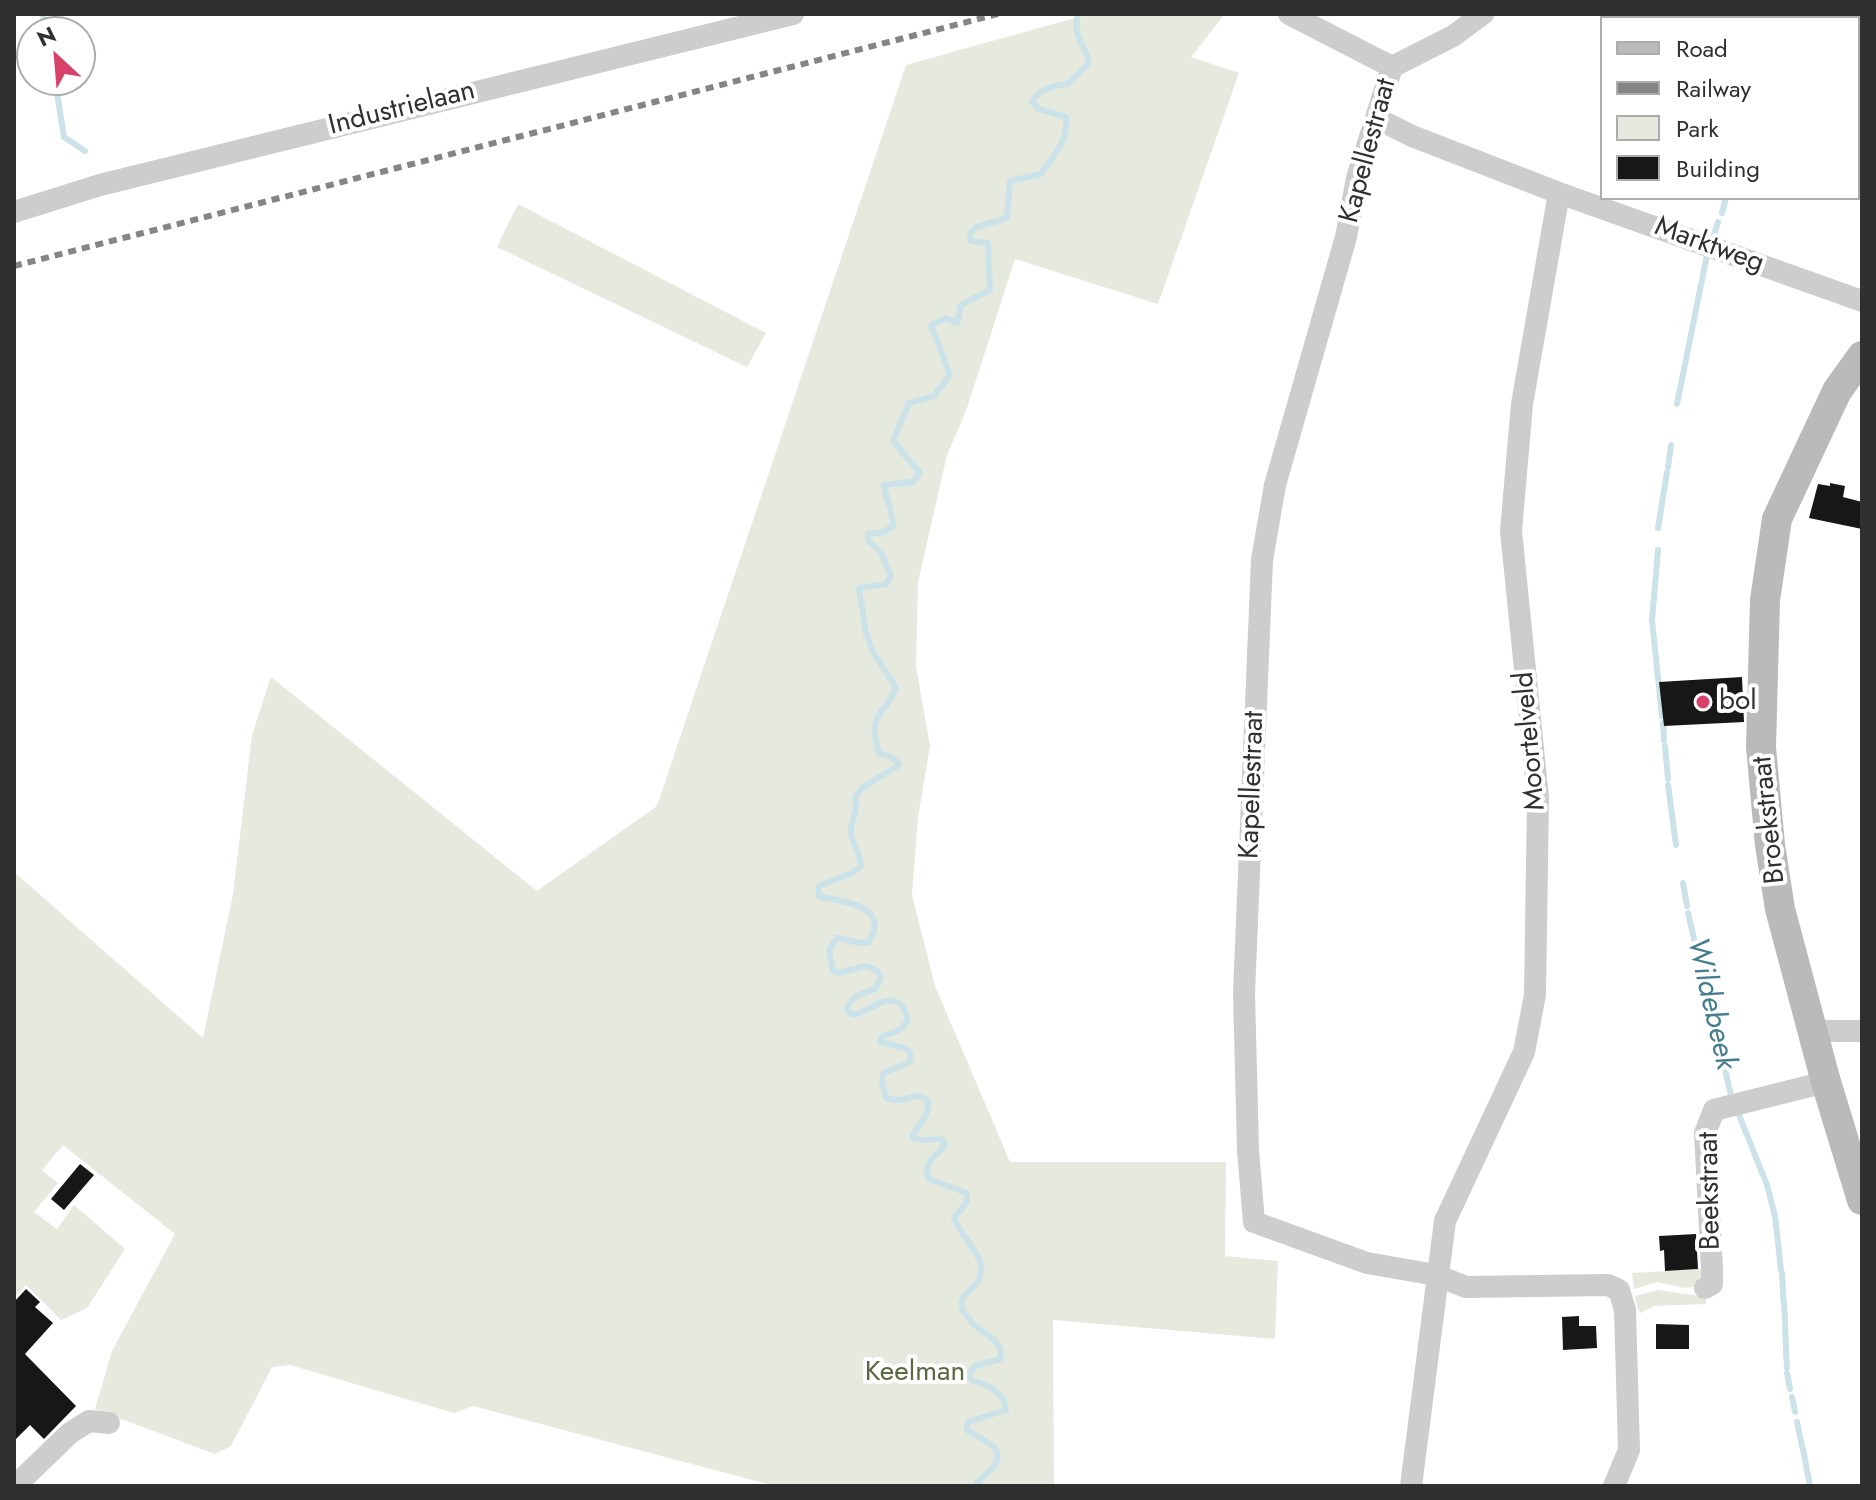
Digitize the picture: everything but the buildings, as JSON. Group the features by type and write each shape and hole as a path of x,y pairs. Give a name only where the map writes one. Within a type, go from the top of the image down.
{"street":[{"name":"Industrielaan","path":"14,212 159,170 793,14"},
{"path":"1289,14 1392,67"},
{"name":"Kapellestraat","path":"1436,1275 1367,1263 1254,1222 1248,1150 1244,993 1262,560 1275,485 1346,237 1357,178 1392,67 1453,36 1483,14"},
{"name":"Marktweg","path":"1378,119 1412,136 1559,193 1862,301"},
{"name":"Moortelveld","path":"1436,1275 1445,1221 1524,1052 1535,995 1538,798 1511,531 1522,404 1559,193"},
{"name":"Broekstraat","path":"1862,356 1837,391 1777,519 1765,600 1761,747 1770,845 1780,909 1826,1082 1862,1200"},
{"path":"1813,1031 1862,1031"},
{"name":"Beekstraat","path":"1705,1288 1712,1284 1705,1133 1714,1110 1826,1082"},
{"path":"1411,1486 1436,1275 1466,1287 1608,1285 1620,1292 1625,1310 1629,1450 1614,1486"},
{"path":"15,1486 70,1433 89,1421 109,1423"}],"green space":[{"name":"Keelman","path":"1089,14 1225,14 1191,57 1239,73 1158,304 1015,259 967,408 947,455 918,582 916,666 930,746 918,817 912,895 935,986 1010,1162 1226,1162 1225,1256 1278,1261 1275,1339 1053,1320 1054,1486 775,1486 473,1406 454,1413 290,1365 272,1367 231,1446 215,1454 95,1409 112,1351 175,1234 63,1145 42,1170 58,1183 34,1212 57,1229 74,1205 125,1249 87,1308 61,1320 26,1285 14,1298 14,872 203,1038 233,894 252,735 271,677 537,891 657,806 906,65"},
{"path":"518,204 766,333 747,367 497,247"},
{"path":"1702,1269 1701,1286 1684,1288 1657,1282 1634,1289 1632,1273"},
{"path":"1658,1290 1706,1297 1706,1304 1654,1306 1641,1313 1635,1296"}],"waterway":[{"path":"974,1325 963,1311 961,1301 978,1281 981,1265 954,1218 967,1202 967,1193 929,1179 926,1172 930,1161 945,1145 942,1139 913,1138 928,1108 925,1098 886,1098 882,1082 883,1074 911,1060 910,1052 905,1048 880,1042 882,1036 901,1029 908,1019 898,1002 891,1000 853,1015 847,1010 848,1005 857,996 875,989 881,978 877,971 867,966 838,973 833,971 829,950 837,938 868,943 874,930 874,920 869,913 851,903 819,896 819,886 852,873 861,866 851,835 855,797 862,788 899,765 893,758 879,753 875,722 896,688 873,652 866,633 859,588 886,584 891,576 881,552 868,540 868,534 884,532 893,526 884,485 913,482 920,473 893,441 909,403 934,396 950,375 931,325 946,318 957,323 961,305 990,290 988,243 971,241 970,233 976,227 1007,218 1010,181 1041,174 1063,140 1066,117 1039,109 1032,102 1047,88 1068,84 1089,63 1078,36 1077,18"},
{"name":"Wildebeek","path":"1860,38 1862,24"},
{"path":"58,96 64,137 85,151"},
{"name":"Wildebeek","path":"1722,213 1725,200"},
{"name":"Wildebeek","path":"1713,238 1718,222"},
{"name":"Wildebeek","path":"1677,404 1707,255"},
{"name":"Wildebeek","path":"1668,467 1671,445"},
{"name":"Wildebeek","path":"1658,528 1667,472"},
{"name":"Wildebeek","path":"1658,550 1652,620 1662,716"},
{"name":"Wildebeek","path":"1663,723 1664,740"},
{"name":"Wildebeek","path":"1665,746 1668,779"},
{"name":"Wildebeek","path":"1668,785 1676,845"},
{"name":"Wildebeek","path":"1683,883 1687,906"},
{"name":"Wildebeek","path":"1688,913 1731,1095"},
{"name":"Wildebeek","path":"1737,1110 1767,1185 1775,1216 1781,1270"},
{"name":"Wildebeek","path":"1782,1273 1783,1291"},
{"name":"Wildebeek","path":"1783,1294 1785,1318"},
{"name":"Wildebeek","path":"1785,1322 1786,1348"},
{"path":"975,1486 994,1466 997,1453 990,1444 967,1430 968,1422 1006,1410 999,1394 984,1384 972,1381 968,1375 975,1366 1000,1359 998,1344 977,1327"},
{"name":"Wildebeek","path":"1786,1351 1787,1368"},
{"name":"Wildebeek","path":"1787,1373 1790,1389"},
{"name":"Wildebeek","path":"1792,1397 1795,1412"},
{"name":"Wildebeek","path":"1797,1422 1802,1446"},
{"name":"Wildebeek","path":"1803,1449 1810,1486"}],"railway":[{"path":"14,266 998,14"}],"place":[{"name":"bol","path":"1703,702"}]}
